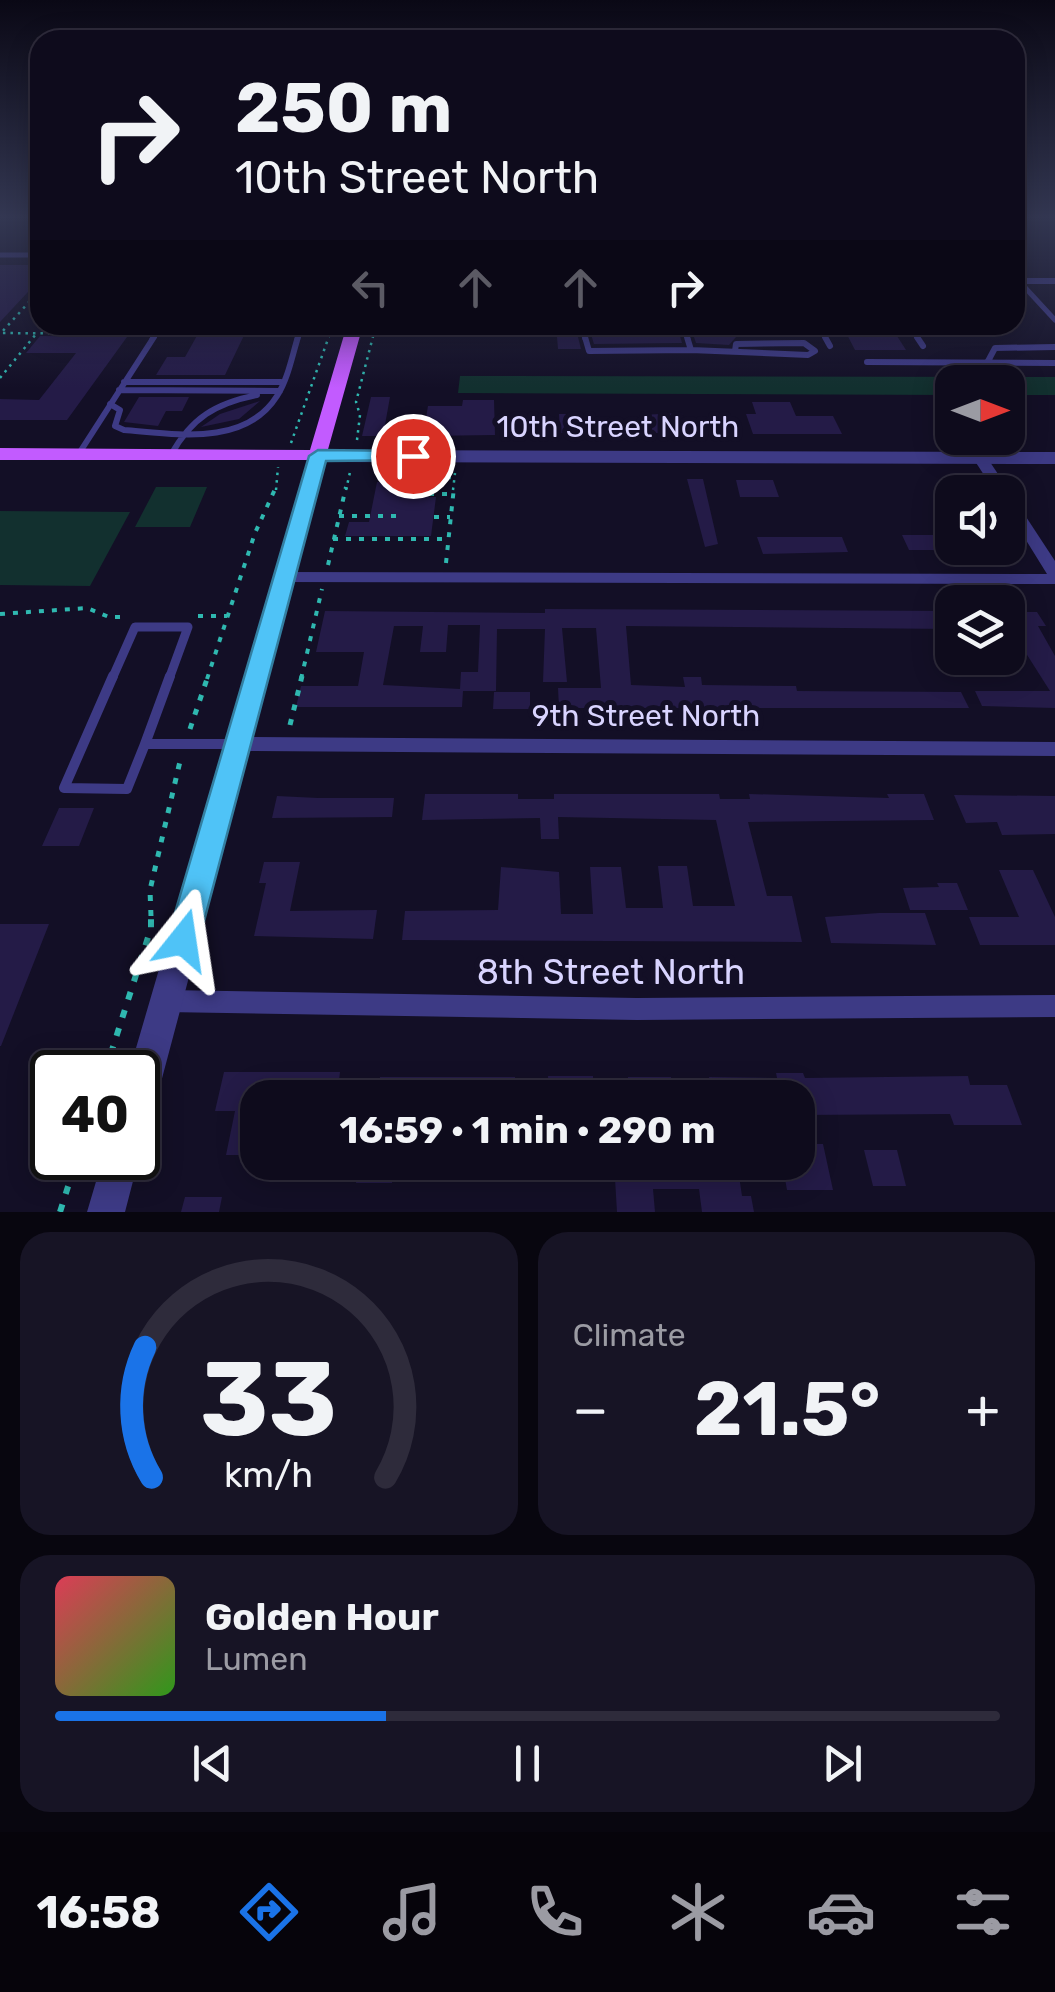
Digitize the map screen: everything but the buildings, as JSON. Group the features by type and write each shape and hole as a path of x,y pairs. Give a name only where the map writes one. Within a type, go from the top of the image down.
{"main road":[{"path":"318,456 352,335"},
{"name":"10th Street North","path":"0,454 78,455 176,446 284,462 318,456"}],"street":[{"path":"1025,280 1055,280"},
{"path":"978,455 991,475"},
{"path":"152,1050 318,456"},
{"name":"10th Street North","path":"318,456 1055,458"},
{"path":"1025,528 1055,577"},
{"path":"282,577 1055,577"},
{"name":"9th Street North","path":"237,744 1055,749"},
{"name":"8th Street North","path":"166,1001 637,1009 1055,1006"},
{"path":"106,1212 115,1180"}],"lane":[{"path":"1025,288 1055,320"},
{"path":"78,455 154,335"},
{"path":"176,446 244,424 280,388 299,335"},
{"path":"585,335 589,351 808,355 814,350 809,344 736,344 735,351"},
{"path":"686,335 691,350"},
{"path":"824,335 830,346"},
{"path":"915,335 923,346"},
{"path":"987,363 995,348 1055,347"},
{"path":"867,362 1055,363"},
{"path":"124,382 280,388"},
{"path":"119,390 280,388"},
{"path":"176,446 220,401 280,388"},
{"path":"110,404 120,410 118,429 163,431 176,446"},
{"path":"188,627 145,744 127,789 64,788 135,628 188,627"},
{"path":"145,744 237,744"}],"path":[{"path":"30,301 1,333 30,334"},
{"path":"0,378 35,335"},
{"path":"112,1050 151,928 150,890 185,744 255,532 268,518 328,335"},
{"path":"290,726 339,516 360,415 356,402 373,335"},
{"path":"446,563 455,468"},
{"path":"414,482 415,478 454,478"},
{"path":"429,494 452,494"},
{"path":"339,516 397,516"},
{"path":"434,517 450,517"},
{"path":"333,539 448,539"},
{"path":"0,614 87,608 109,616 129,616"},
{"path":"188,616 227,616"},
{"path":"60,1212 70,1180"}],"green space":[{"path":"460,376 935,377 935,395 458,393"},
{"path":"1025,377 1055,377 1055,395 1025,395"},
{"path":"156,487 207,487 190,527 135,527"},
{"path":"0,511 130,512 90,586 0,585"}],"route":[{"path":"183,940 318,456 413,456"}]}
